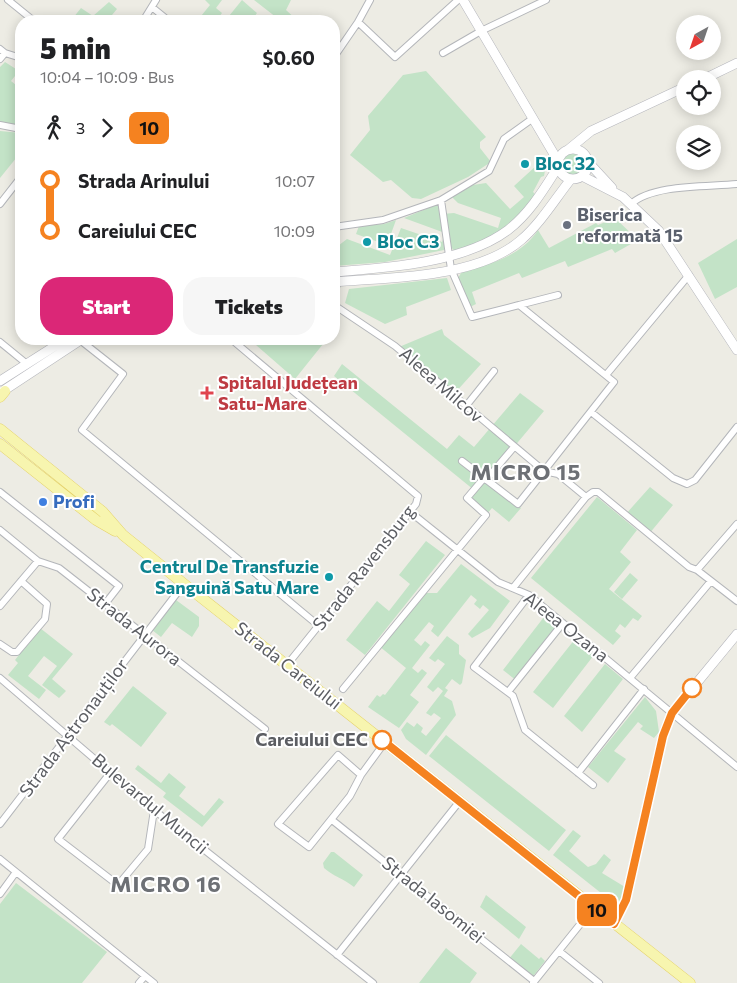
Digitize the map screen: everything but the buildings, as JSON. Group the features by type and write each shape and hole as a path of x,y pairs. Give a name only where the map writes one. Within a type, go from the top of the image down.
{"main road":[{"name":"Strada Careiului","path":"1,428 103,512 123,535"},
{"name":"Strada Careiului","path":"0,444 96,520 123,535 690,983"}],"street":[{"path":"8,0 27,15"},
{"path":"148,15 156,0"},
{"path":"340,49 370,0"},
{"path":"358,22 395,57 458,0"},
{"path":"463,0 532,119 550,143 561,173 572,179"},
{"path":"443,53 480,31 546,0"},
{"path":"153,8 161,15"},
{"path":"0,59 2,51 15,56"},
{"path":"721,71 737,63"},
{"path":"340,271 413,263 450,255 490,241 509,229 528,212 567,150 591,131 676,91"},
{"path":"340,226 383,220 441,200 489,171 504,140 532,119"},
{"path":"0,125 15,128"},
{"path":"340,282 451,269 497,256 521,240 539,221 572,179 582,176 586,172 586,157 591,131"},
{"path":"550,143 567,150 574,148 586,157 615,192"},
{"path":"582,176 615,192 631,204 658,231 737,350"},
{"path":"631,204 639,197 654,192 737,184"},
{"path":"0,204 15,185"},
{"path":"441,200 451,269 472,317 558,296"},
{"path":"606,375 689,275"},
{"path":"462,461 518,504 614,382 520,305"},
{"name":"Aleea Milcov","path":"340,309 395,346 514,448 544,471 558,474 586,497"},
{"path":"0,342 27,364"},
{"path":"0,380 57,345"},
{"path":"2,394 72,345"},
{"path":"88,345 123,374 82,430 319,626"},
{"name":"Strada Ravensburg","path":"238,345 321,416 416,492 417,500 409,512 286,665"},
{"path":"466,406 494,372"},
{"path":"591,412 673,478 687,484 695,480 737,427"},
{"path":"343,689 486,515 467,498 514,448"},
{"path":"0,492 120,586 105,604"},
{"path":"513,588 586,497 593,492 598,492 688,567 697,570 737,601"},
{"name":"Aleea Ozana","path":"409,512 498,582 529,595 737,767"},
{"path":"697,570 737,524"},
{"name":"Strada Aurora","path":"0,530 38,561 59,568 265,729"},
{"path":"0,606 38,561"},
{"path":"0,644 12,652 17,652 46,614 47,604 21,581"},
{"path":"630,678 711,581"},
{"name":"Strada Astronauților","path":"0,824 184,584"},
{"path":"529,595 474,667 513,696 525,730 593,785"},
{"path":"508,692 563,623"},
{"path":"614,924 626,900 663,736 672,713 737,634"},
{"name":"Bulevardul Muncii","path":"0,678 69,735 154,810 373,983"},
{"path":"578,773 644,690"},
{"path":"361,775 338,755 278,824 309,847 350,796 361,775 385,742"},
{"path":"111,772 58,839 118,885 148,849 154,810"},
{"path":"337,955 460,802"},
{"name":"Strada Iasomiei","path":"332,820 533,982"},
{"path":"0,859 154,983"},
{"path":"0,894 16,872"},
{"path":"533,982 594,907"},
{"path":"559,951 597,982"},
{"path":"139,983 145,976"}],"green space":[{"path":"205,0 222,0 216,8 222,13 220,15 202,15 210,5"},
{"path":"242,0 257,13 256,15 230,15"},
{"path":"254,0 291,0 286,10 291,15 273,15"},
{"path":"109,2 117,9 112,15 94,15"},
{"path":"81,8 92,15 75,15"},
{"path":"5,62 15,68 15,76 11,81 15,84 15,128 0,125 0,67"},
{"path":"426,71 486,137 480,142 480,148 491,162 468,177 421,199 412,198 391,180 383,182 350,155 370,130 368,116 403,75"},
{"path":"0,131 15,132 15,159 0,178"},
{"path":"573,153 581,156 584,164 581,172 573,175 565,172 562,164 565,156"},
{"path":"548,155 544,176 541,177 533,192 538,197 509,229 456,253 447,242 445,236 444,250 385,262 340,266 340,244 347,239 390,255 401,228 442,242 445,233 404,218 438,204 443,222 442,214 454,213 498,228 501,218 458,203 452,197 473,185 486,183 510,209 524,197 514,186"},
{"path":"615,218 638,240 615,253 612,249 568,267 565,261 522,278 519,273 472,292 476,304 468,308 458,278 463,270 505,258 523,246 538,230 549,248 596,223 598,225"},
{"path":"396,220 387,245 356,234 359,226 384,224"},
{"path":"737,239 737,287 715,299 698,263"},
{"path":"447,278 451,290 406,307 407,315 385,324 345,303 349,289"},
{"path":"442,329 444,335 481,364 454,394 399,347"},
{"path":"256,345 322,345 295,379"},
{"path":"342,364 447,449 459,435 474,447 520,393 544,411 487,479 521,508 509,522 492,508 486,515 467,498 474,490 334,376"},
{"path":"650,487 673,505 649,534 625,515"},
{"path":"597,497 637,530 620,552 631,562 609,589 642,616 638,621 633,618 625,628 620,624 615,631 621,636 613,645 531,578"},
{"path":"426,541 445,555 365,655 346,640 377,601 389,611 410,584 399,575"},
{"path":"461,564 510,601 490,628 472,638 468,634 489,610 483,605 480,609 474,604 477,600 471,595 438,637 431,631 434,626 429,622 414,640 421,646 425,641 430,645 412,668 418,673 422,669 427,673 410,695 419,702 399,728 368,707 377,695 380,697 383,694 385,695 406,668 379,646 423,593 437,593"},
{"path":"630,573 638,580 622,599 614,592"},
{"path":"176,600 199,617 199,626 192,637 172,623 161,637 152,630"},
{"path":"544,617 559,629 517,681 503,670"},
{"path":"40,628 73,654 52,679 66,691 59,698 42,685 57,666 44,656 28,676 46,690 39,699 8,675 18,663 15,660"},
{"path":"447,636 459,645 459,654 466,660 462,683 460,685 452,679 445,688 448,690 444,696 452,701 456,715 426,755 406,739 401,730 407,722 414,727 417,723 423,728 421,732 426,736 441,718 434,713 431,716 426,713 443,691 438,687 433,692 427,687 445,664 438,659 435,662 429,658"},
{"path":"575,639 594,655 553,708 533,692"},
{"path":"605,664 623,679 582,732 564,716"},
{"path":"133,686 167,713 141,747 112,724 110,726 104,722"},
{"path":"645,697 656,711 659,732 654,738 640,729 643,726 638,722 614,751 626,759 608,783 588,767"},
{"path":"446,735 566,830 549,851 429,756"},
{"path":"138,765 161,783 169,773 186,787 179,796 204,816 219,798 224,802 202,827 163,797 166,793 135,769"},
{"path":"573,830 581,836 569,851 588,867 596,864 604,854 611,860 602,873 625,887 620,908 553,855"},
{"path":"331,852 334,852 363,875 354,887 324,868 323,863"},
{"path":"16,883 107,952 82,983 0,983 0,904"},
{"path":"486,895 526,927 519,939 480,907"},
{"path":"521,944 539,959 541,957 545,961 531,979 508,960"},
{"path":"446,948 477,973 470,983 419,983"}],"bus line":[{"name":"10","path":"382,740 614,924 626,900 663,736 672,713 692,688"}],"place":[{"name":"Bloc 32","path":"525,164"},
{"name":"Biserica reformată 15","path":"567,225"},
{"name":"Bloc C3","path":"367,242"},
{"name":"Spitalul Județean Satu-Mare","path":"207,393"},
{"name":"Profi","path":"43,502"},
{"name":"Centrul De Transfuzie Sanguină Satu Mare","path":"329,577"},
{"name":"Careiului CEC","path":"382,740"}],"district":[{"name":"MICRO 15","path":"526,472"},
{"name":"MICRO 16","path":"166,884"}]}
